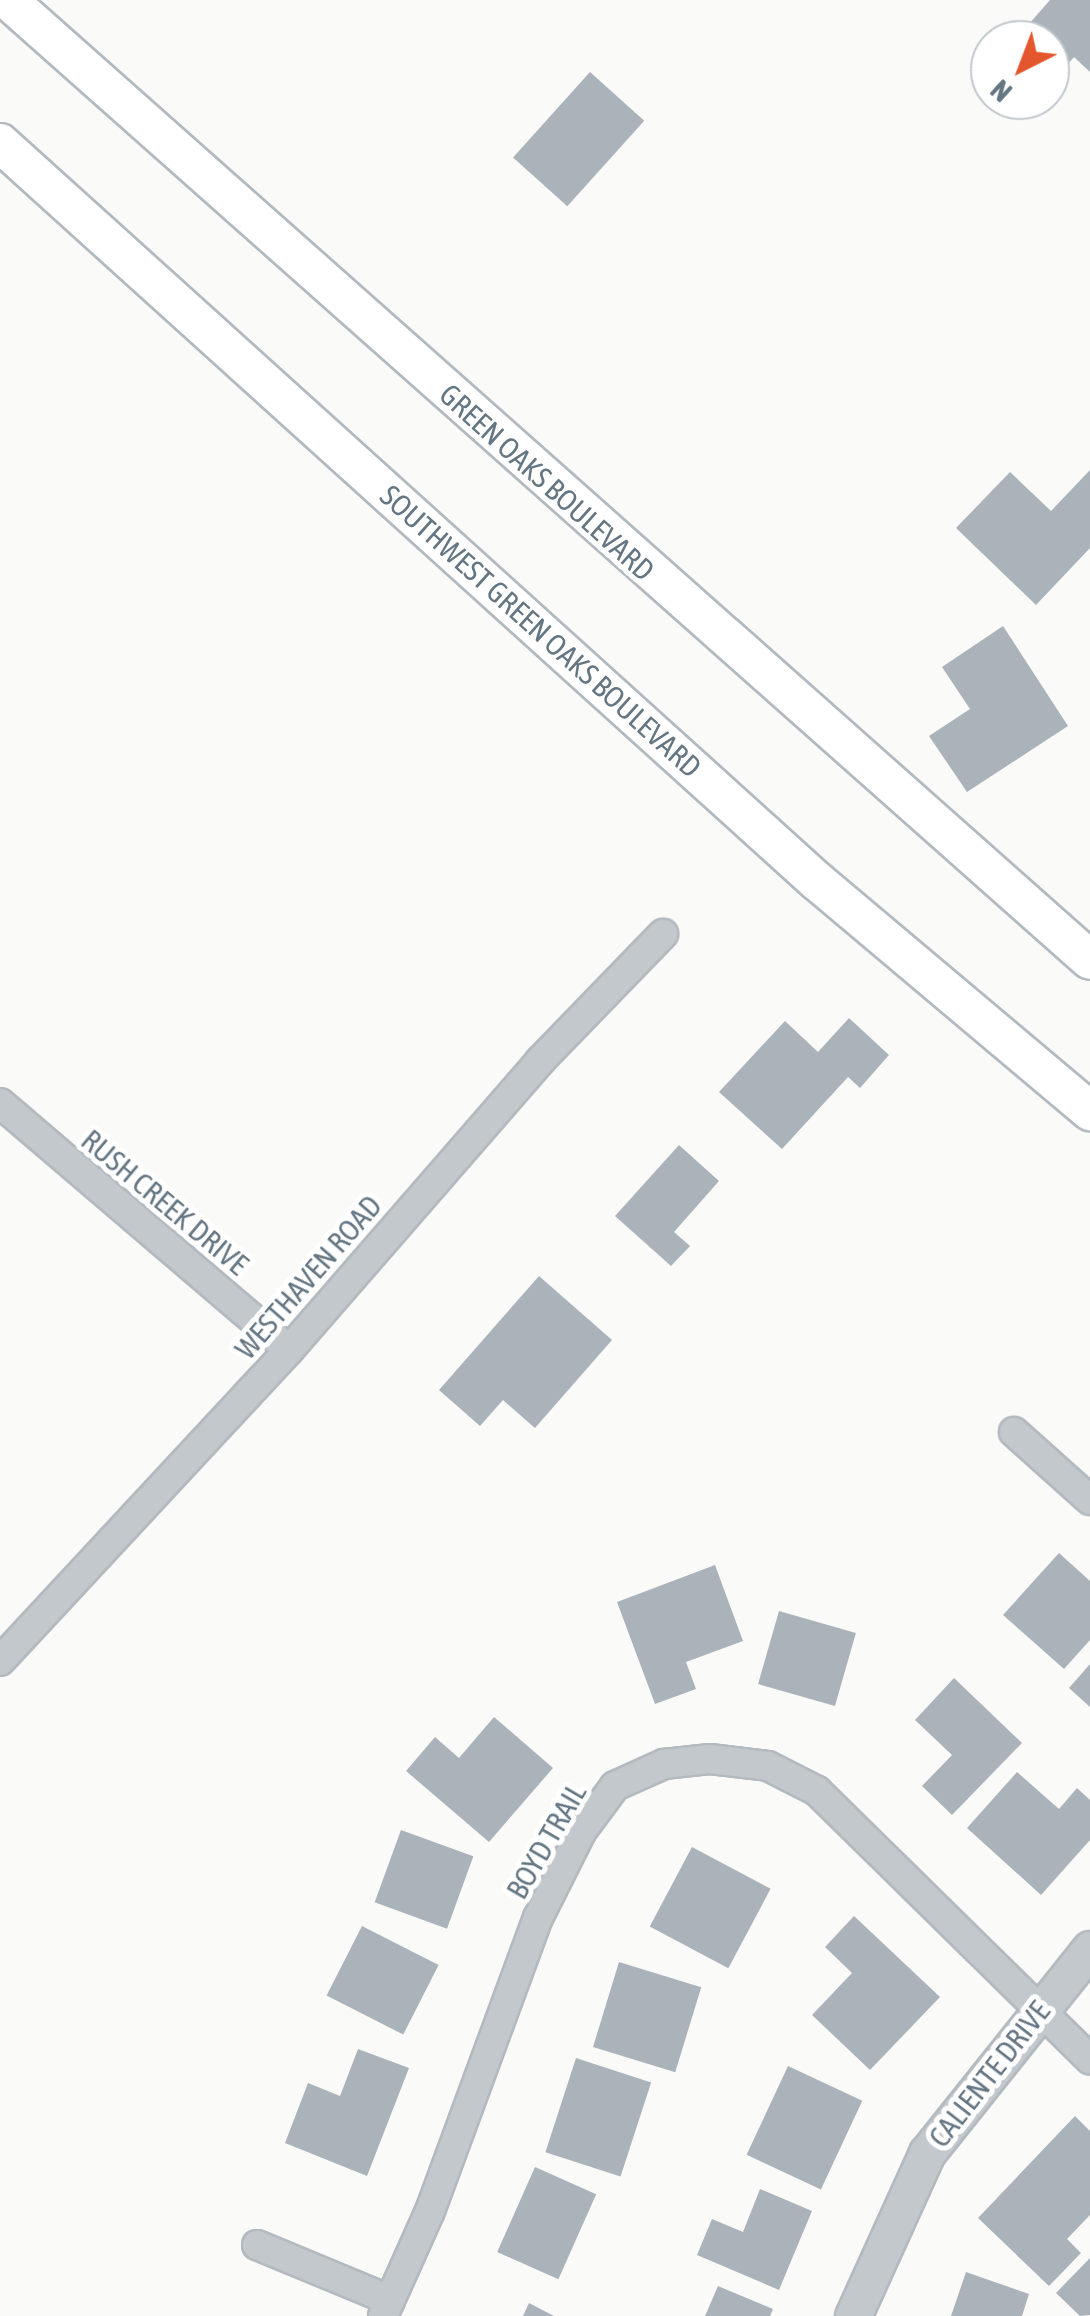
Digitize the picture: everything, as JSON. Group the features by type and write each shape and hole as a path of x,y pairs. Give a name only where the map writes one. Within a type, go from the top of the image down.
{"main road":[{"name":"GREEN OAKS BOULEVARD","path":"8,0 1090,960"},
{"name":"SOUTHWEST GREEN OAKS BOULEVARD","path":"0,143 818,882 1090,1110"}],"street":[{"name":"WESTHAVEN ROAD","path":"0,1661 289,1350 540,1061 662,934"},
{"name":"RUSH CREEK DRIVE","path":"0,1103 289,1350"},
{"path":"1014,1432 1090,1500"},
{"name":"BOYD TRAIL","path":"386,2308 538,1918 580,1832 614,1786 664,1764 710,1760 768,1766 817,1791 1090,2059"},
{"name":"CALIENTE DRIVE","path":"853,2316 926,2153 1090,1949"},
{"path":"257,2245 386,2308"}],"building":[{"path":"1050,0 1090,0 1090,72 1074,57 1070,62 1070,20 1032,20"},
{"path":"590,72 644,121 567,206 513,157"},
{"path":"1090,470 1090,548 1036,605 956,528 1010,472 1051,511"},
{"path":"1003,626 1068,726 967,792 929,736 970,709 942,667"},
{"path":"849,1018 889,1055 860,1088 848,1077 782,1149 719,1092 785,1021 818,1052"},
{"path":"679,1145 719,1181 674,1232 690,1246 671,1266 615,1216"},
{"path":"539,1276 612,1340 535,1428 503,1400 480,1426 439,1390"},
{"path":"1059,1553 1090,1581 1090,1640 1064,1669 1003,1615"},
{"path":"715,1565 743,1641 686,1662 696,1689 655,1704 617,1602"},
{"path":"779,1611 856,1633 835,1706 758,1684"},
{"path":"1090,1664 1090,1707 1069,1688"},
{"path":"954,1678 1022,1743 952,1815 922,1786 952,1755 915,1720"},
{"path":"494,1717 553,1768 489,1842 406,1771 435,1737 459,1758"},
{"path":"1017,1772 1059,1809 1077,1788 1090,1800 1090,1840 1041,1895 967,1828"},
{"path":"401,1830 473,1856 447,1929 375,1902"},
{"path":"692,1847 771,1889 728,1968 650,1926"},
{"path":"854,1916 940,1997 870,2070 812,2015 852,1973 825,1947"},
{"path":"362,1926 439,1965 403,2035 327,1995"},
{"path":"619,1962 701,1987 675,2072 593,2047"},
{"path":"358,2049 409,2068 367,2176 285,2143 308,2083 340,2096"},
{"path":"576,2058 651,2082 621,2177 545,2152"},
{"path":"788,2066 862,2101 821,2189 747,2155"},
{"path":"1075,2116 1090,2131 1090,2215 1067,2239 1081,2253 1049,2286 978,2218"},
{"path":"535,2167 596,2194 558,2279 497,2252"},
{"path":"760,2189 812,2211 779,2290 697,2255 712,2219 743,2232"},
{"path":"1090,2258 1090,2315 1080,2316 1056,2293"},
{"path":"966,2272 1029,2294 1022,2316 951,2316"},
{"path":"718,2286 773,2309 770,2316 705,2316"},
{"path":"529,2303 554,2316 523,2316"}]}
